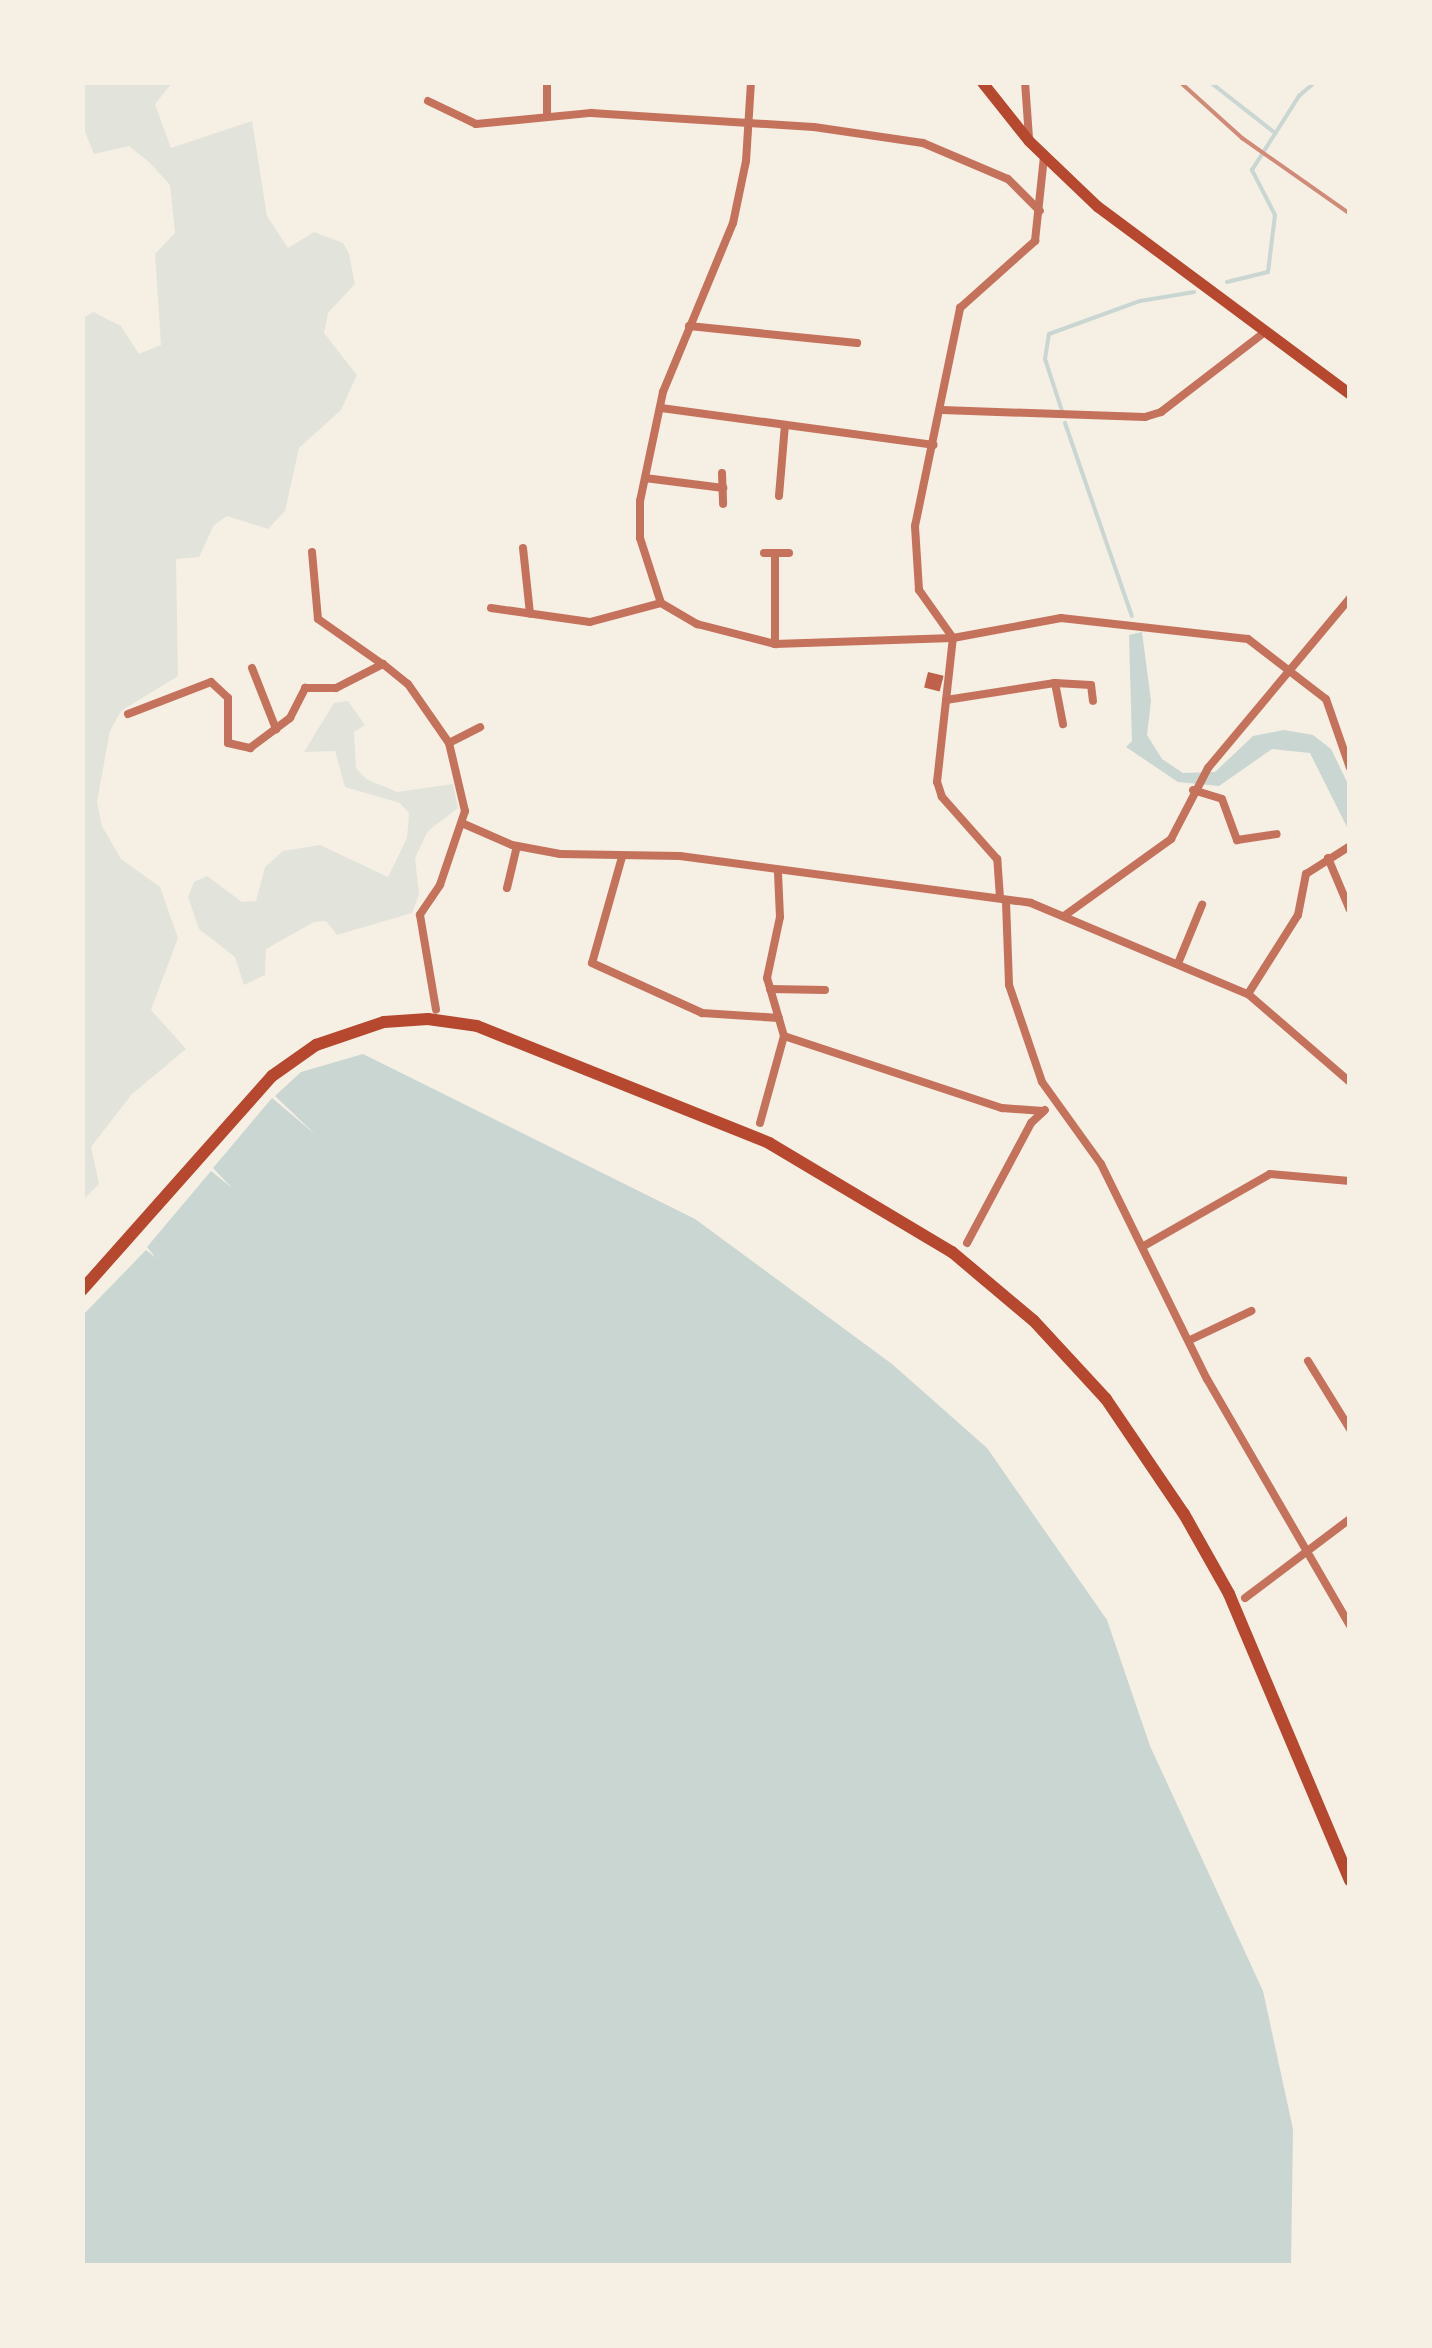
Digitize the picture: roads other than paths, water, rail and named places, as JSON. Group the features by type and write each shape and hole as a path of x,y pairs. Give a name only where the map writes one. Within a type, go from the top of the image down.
{"highway":[{"path":"82,1290 272,1076 316,1044 384,1022 428,1019 492,1031 769,1143 952,1252 1034,1321 1106,1400 1184,1514 1228,1594 1350,1880"}],"main road":[{"path":"982,82 1029,142 1124,228 1350,394"}],"street":[{"path":"547,82 547,116"},
{"path":"750,82 749,122 733,222 660,408 645,478 640,538 661,603 697,624 775,644 952,638 1061,618 1248,639 1326,698 1350,768"},
{"path":"1025,82 1029,142"},
{"path":"428,101 476,124 547,116 749,122 923,143 1008,179 1040,211"},
{"path":"1044,157 1040,211 1027,255 960,308 933,445 913,562 918,590 952,638 937,782 942,797 997,859 1013,1004 1054,1105 1101,1164 1190,1340 1350,1626"},
{"path":"690,326 857,343"},
{"path":"942,410 1144,416 1161,412 1266,331"},
{"path":"660,408 933,445"},
{"path":"779,496 785,425"},
{"path":"722,473 723,504"},
{"path":"645,478 723,488"},
{"path":"523,548 530,614"},
{"path":"312,552 318,619 382,664 427,704 449,742 464,824 420,915 436,1010"},
{"path":"764,553 789,553"},
{"path":"775,644 776,553"},
{"path":"1064,916 1171,840 1194,788 1208,768 1350,598"},
{"path":"491,608 590,622 661,603"},
{"path":"128,714 211,682 228,698 228,742 250,748 276,730 305,688 336,688 382,664"},
{"path":"252,668 276,730"},
{"path":"946,700 1056,683 1091,685 1093,702"},
{"path":"1056,683 1063,724"},
{"path":"449,742 480,727"},
{"path":"1194,788 1222,798 1237,840 1277,834"},
{"path":"464,824 517,846 622,857 680,856 778,873 846,874 1003,900 1064,916 1179,961 1248,994 1350,1082"},
{"path":"507,888 517,846"},
{"path":"1248,994 1298,915 1306,874 1350,846"},
{"path":"622,857 592,963 702,1013 779,1018"},
{"path":"1328,858 1350,910"},
{"path":"760,1123 784,1036 770,988 778,873"},
{"path":"1179,961 1202,906"},
{"path":"770,988 825,990"},
{"path":"784,1036 1002,1108 1043,1112"},
{"path":"966,1243 1043,1112 1054,1105"},
{"path":"1142,1247 1270,1174 1350,1181"},
{"path":"1190,1340 1250,1311"},
{"path":"1308,1362 1350,1428"},
{"path":"1245,1598 1350,1519"}],"waterway":[{"path":"1210,82 1275,133"},
{"path":"1227,282 1268,272 1275,215 1252,170 1299,96 1315,82"},
{"path":"1062,411 1045,359 1049,334 1140,301 1194,292"},
{"path":"1065,423 1132,616"}],"railway":[{"path":"1180,82 1242,138 1350,214"}]}
